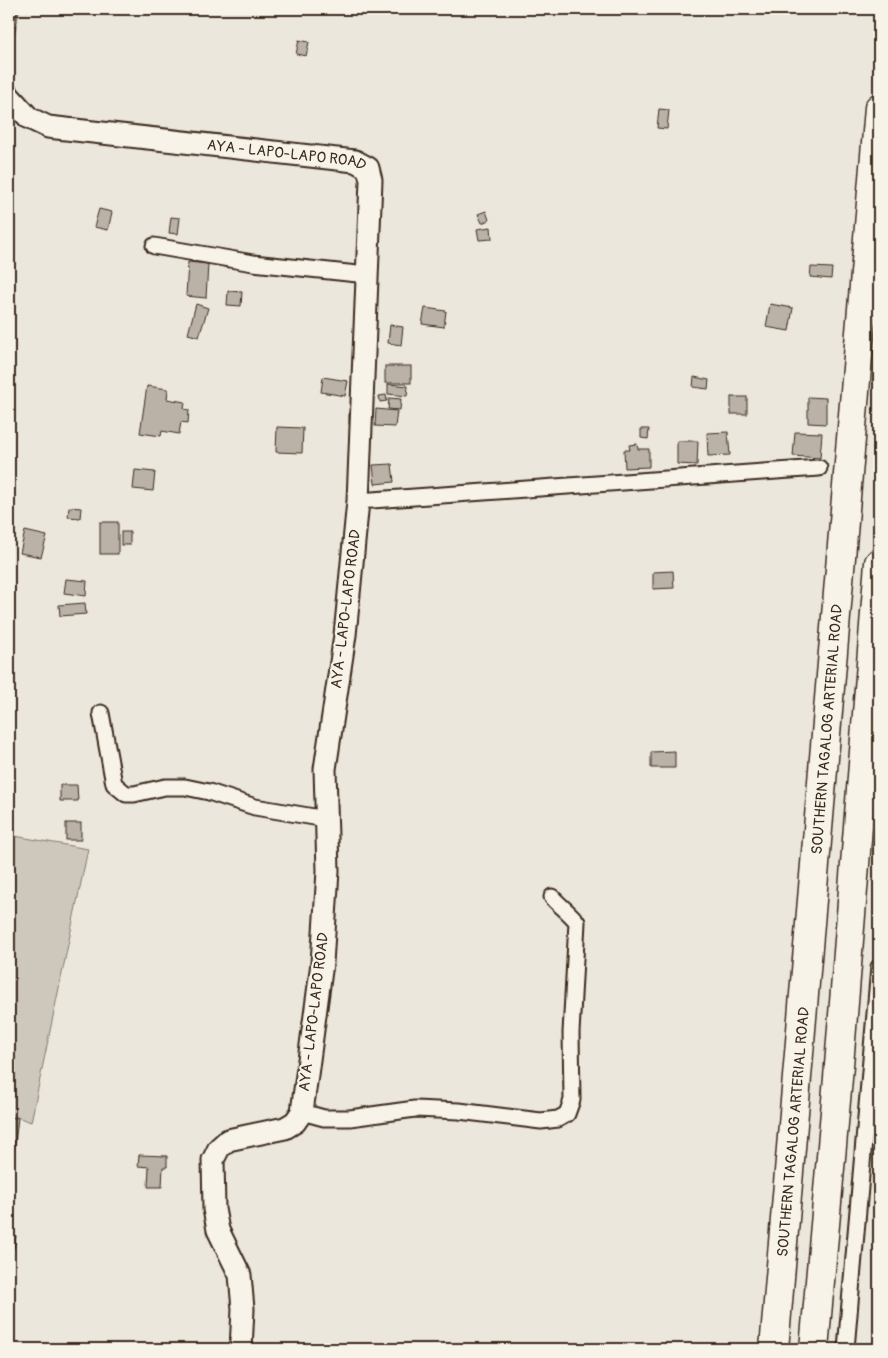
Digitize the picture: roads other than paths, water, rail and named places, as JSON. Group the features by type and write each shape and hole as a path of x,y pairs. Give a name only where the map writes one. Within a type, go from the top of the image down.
{"highway":[{"name":"SOUTHERN TAGALOG ARTERIAL ROAD","path":"774,1349 799,1072 848,454 879,108"},
{"path":"814,1349 838,1078 879,563"}],"street":[{"name":"AYA - LAPO-LAPO ROAD","path":"11,100 29,118 48,127 355,161 368,168 371,180 358,501 345,635 325,769 328,871 322,963 302,1112 295,1122 285,1128 228,1140 219,1148 213,1160 212,1182 218,1230 240,1276 243,1309 241,1349"},
{"path":"154,246 253,263 367,275"},
{"path":"358,501 819,468"},
{"path":"101,713 114,784 126,794 165,787 185,787 209,792 255,807 326,820"},
{"path":"302,1112 324,1118 350,1118 415,1108 459,1111 541,1121 558,1119 567,1114 572,1100 571,1033 577,922 552,897"},
{"path":"846,1349 876,1047 879,967"}],"waterway":[{"path":"9,53 18,9"}]}
